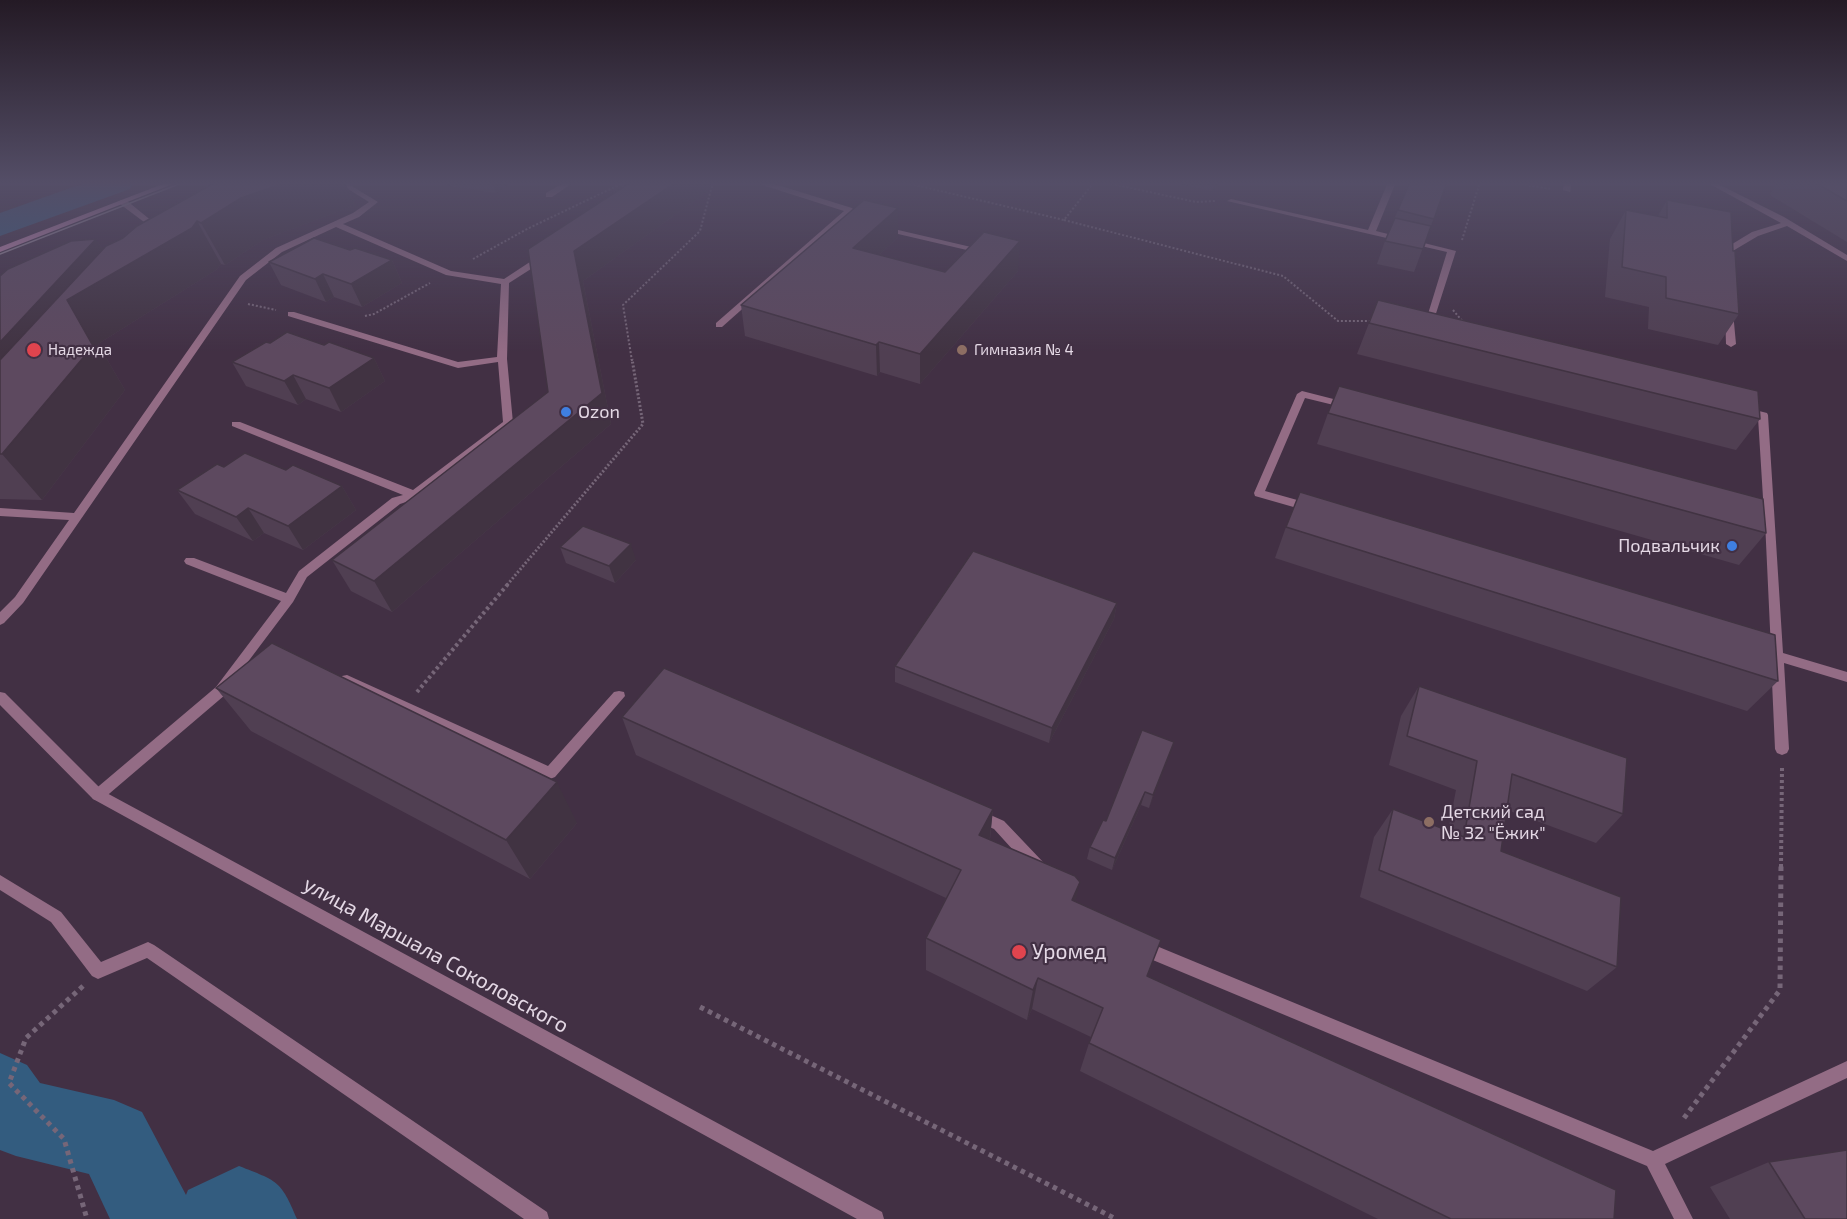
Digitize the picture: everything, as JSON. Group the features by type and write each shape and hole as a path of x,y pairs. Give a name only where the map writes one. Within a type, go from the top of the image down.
{"main road":[{"path":"0,250 28,239"}],"street":[{"path":"0,620 19,600 243,278 279,250 303,239"},
{"path":"370,239 449,273 505,282 554,251"},
{"path":"719,325 816,239"},
{"path":"928,239 989,254"},
{"path":"1402,239 1452,250 1426,333"},
{"path":"1728,274 1727,251 1747,239"},
{"path":"1814,239 1847,259"},
{"path":"98,795 222,687 289,599 303,574 396,501 414,495 508,423 502,359 505,282"},
{"path":"1729,297 1731,344"},
{"path":"291,314 458,365 502,359"},
{"path":"1324,512 1259,493 1302,394 1357,408"},
{"path":"1729,406 1763,415 1779,657 1782,749"},
{"path":"236,424 414,495"},
{"path":"1736,510 1770,519"},
{"path":"0,512 77,517"},
{"path":"190,561 289,599"},
{"path":"1756,650 1847,677"},
{"path":"222,687 253,674"},
{"path":"335,674 550,772 619,696"},
{"name":"улица Маршала Соколовского","path":"0,697 98,795 875,1219"},
{"path":"967,811 999,825 1052,882"},
{"path":"0,882 56,917 98,971 148,950 540,1219"},
{"path":"1131,944 1653,1160 1683,1219"},
{"path":"1653,1160 1847,1069"}],"path":[{"path":"405,707 643,424 623,305 692,239"},
{"path":"1138,239 1283,276 1338,321 1376,321"},
{"path":"228,299 291,314"},
{"path":"1682,1122 1780,990 1782,749"},
{"path":"87,1219 64,1138 9,1083 26,1038 98,971"},
{"path":"700,1007 1116,1219"}],"building":[{"path":"96,239 0,342 0,276 8,269 71,241"},
{"path":"121,239 173,239 67,300 93,346 0,454 0,360 106,246"},
{"path":"312,239 350,250 355,248 392,260 351,284 323,274 315,279 269,262"},
{"path":"544,239 592,239 574,251 602,393 374,581 332,560 548,392 528,249"},
{"path":"818,239 863,239 853,248 945,272 977,239 1020,241 920,354 879,342 876,345 741,305"},
{"path":"1386,239 1427,239 1423,249 1385,241"},
{"path":"1624,239 1732,239 1739,314 1666,298 1666,277 1622,267"},
{"path":"1378,300 1758,391 1760,419 1369,323"},
{"path":"287,332 324,345 329,342 374,358 329,388 293,375 284,381 232,362"},
{"path":"1339,386 1763,499 1766,533 1328,413"},
{"path":"245,453 286,470 293,465 342,486 288,526 248,508 236,517 177,490 217,464 224,467"},
{"path":"1300,492 1775,635 1778,681 1286,527"},
{"path":"583,526 631,544 609,566 560,547"},
{"path":"973,551 1117,603 1052,728 895,666"},
{"path":"272,643 557,782 506,840 216,688"},
{"path":"664,668 993,809 979,835 1075,876 1080,882 1072,900 1161,940 1147,976 1616,1190 1614,1219 1451,1219 1089,1043 1103,1008 1038,978 1033,990 926,938 961,870 622,717"},
{"path":"1419,686 1627,758 1623,814 1512,774 1501,851 1621,897 1617,967 1379,870 1393,809 1464,837 1477,761 1407,736"},
{"path":"1142,730 1174,742 1153,795 1145,792 1115,858 1090,847 1103,820 1106,821"},
{"path":"1847,1150 1847,1219 1805,1219 1769,1162"}],"waterway":[{"path":"0,1092 16,1117 114,1140 154,1219"},
{"path":"217,1219 239,1207 255,1219"}],"tram line":[{"path":"0,254 39,239"}],"place":[{"name":"Надежда","path":"34,350"},
{"name":"Гимназия № 4","path":"962,350"},
{"name":"Ozon","path":"566,412"},
{"name":"Подвальчик","path":"1732,546"},
{"name":"Детский сад № 32 \"Ёжик\"","path":"1429,822"},
{"name":"Уромед","path":"1019,952"}]}
